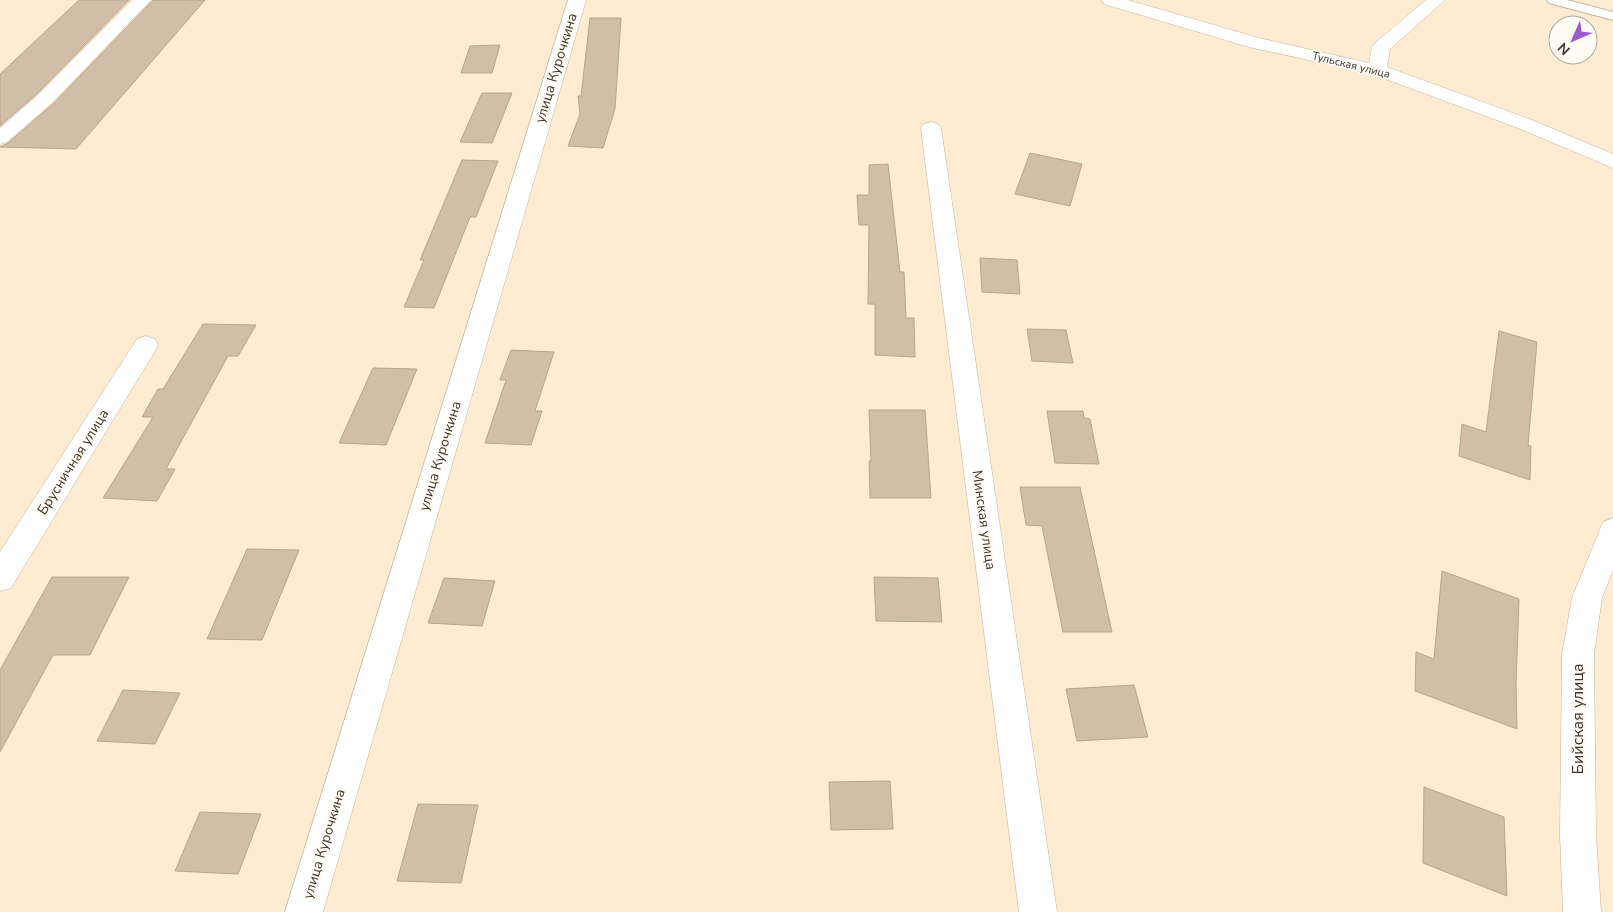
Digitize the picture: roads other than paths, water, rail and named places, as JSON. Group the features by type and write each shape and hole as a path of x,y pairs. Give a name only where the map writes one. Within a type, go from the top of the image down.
{"street":[{"path":"0,138 46,98 142,0"},
{"name":"улица Курочкина","path":"304,912 577,0"},
{"name":"Тульская улица","path":"1110,0 1254,43 1377,70 1525,124 1613,162"},
{"path":"1377,70 1381,47 1436,0"},
{"name":"Минская улица","path":"931,128 1038,912"},
{"name":"Брусничная улица","path":"0,578 146,345"},
{"name":"Бийская улица","path":"1582,912 1578,835 1576,713 1578,654 1587,598 1613,531"}],"lane":[{"path":"1553,0 1613,16"}]}
